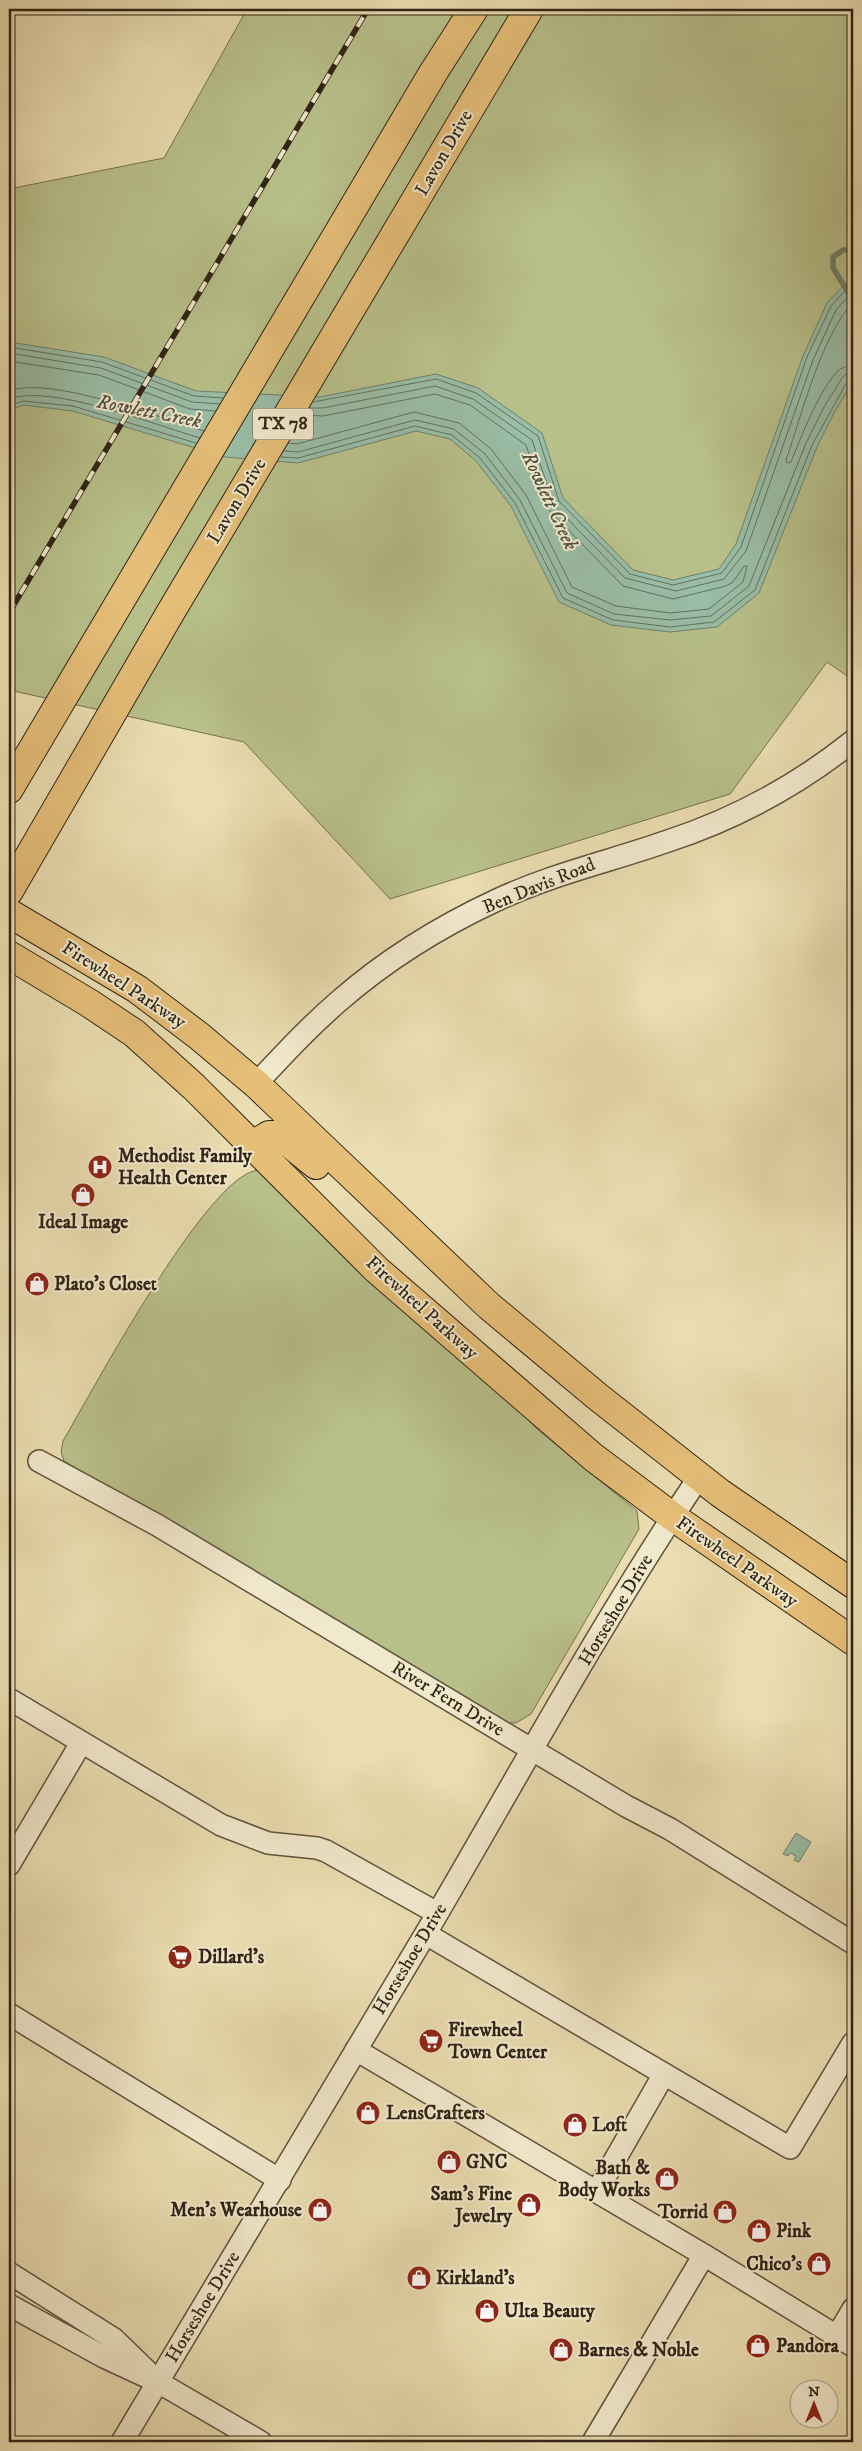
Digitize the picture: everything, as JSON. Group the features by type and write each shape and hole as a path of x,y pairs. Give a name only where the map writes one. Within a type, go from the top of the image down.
{"main road":[{"name":"TX 78","path":"9,789 433,73 474,9"},
{"name":"Lavon Drive","path":"9,891 169,615 529,9"},
{"name":"Firewheel Parkway","path":"9,913 137,989 199,1036 256,1084 489,1306 598,1397 699,1477 853,1584"},
{"name":"Firewheel Parkway","path":"9,955 89,1003 134,1034 194,1087 378,1270 593,1457 672,1517 853,1641"},
{"path":"253,1145 268,1135 279,1135 296,1146 422,1262 489,1306"}],"street":[{"name":"Ben Davis Road","path":"256,1084 339,1000 430,934 498,900 556,876 668,842 710,826 782,788 831,759 853,741"},
{"name":"River Fern Drive","path":"39,1461 156,1525 626,1806 670,1829 853,1942"},
{"name":"Horseshoe Drive","path":"122,2442 438,1914 532,1749 672,1517 699,1477"},
{"path":"9,1699 221,1825 268,1843 317,1848 326,1851 438,1914"},
{"path":"9,1865 81,1743"},
{"path":"426,1934 790,2148 853,2043"},
{"path":"9,2014 280,2180"},
{"path":"356,2050 704,2255 845,2341 853,2309"},
{"path":"597,2192 664,2074"},
{"path":"593,2442 704,2255"},
{"path":"9,2273 114,2339 158,2382"},
{"path":"9,2305 96,2353 158,2382 261,2442"}],"shaded area":[{"path":"247,9 853,9 853,680 827,662 730,794 390,899 244,742 9,690 9,189 164,158"},
{"path":"258,1170 510,1401 537,1429 637,1511 639,1529 531,1714 516,1723 504,1723 64,1461 61,1452 63,1441 152,1289 210,1208 236,1181"}],"water":[{"name":"Rowlett Creek","path":"853,275 853,381 817,447 759,593 717,627 670,632 611,625 559,602 511,506 476,461 450,439 416,431 298,463 225,457 73,411 23,405 9,411 9,342 104,357 196,391 320,397 436,374 478,388 542,433 563,498 633,570 673,580 719,569 736,544 803,356 827,303"},
{"path":"796,1833 811,1842 799,1862 794,1860 796,1856 790,1853 788,1856 783,1854"}],"waterway":[{"path":"853,250 843,250 833,257 833,268 853,300"}],"railway":[{"path":"9,613 368,9"}],"place":[{"name":"Methodist Family Health Center","path":"100,1167"},
{"name":"Ideal Image","path":"83,1195"},
{"name":"Plato's Closet","path":"37,1284"},
{"name":"Dillard's","path":"180,1957"},
{"name":"Firewheel Town Center","path":"431,2041"},
{"name":"LensCrafters","path":"368,2113"},
{"name":"Loft","path":"575,2125"},
{"name":"GNC","path":"449,2162"},
{"name":"Bath & Body Works","path":"667,2179"},
{"name":"Sam's Fine Jewelry","path":"529,2205"},
{"name":"Men's Wearhouse","path":"320,2210"},
{"name":"Torrid","path":"725,2212"},
{"name":"Pink","path":"759,2231"},
{"name":"Chico's","path":"819,2264"},
{"name":"Kirkland's","path":"419,2278"},
{"name":"Ulta Beauty","path":"487,2311"},
{"name":"Pandora","path":"758,2346"},
{"name":"Barnes & Noble","path":"561,2350"}]}
